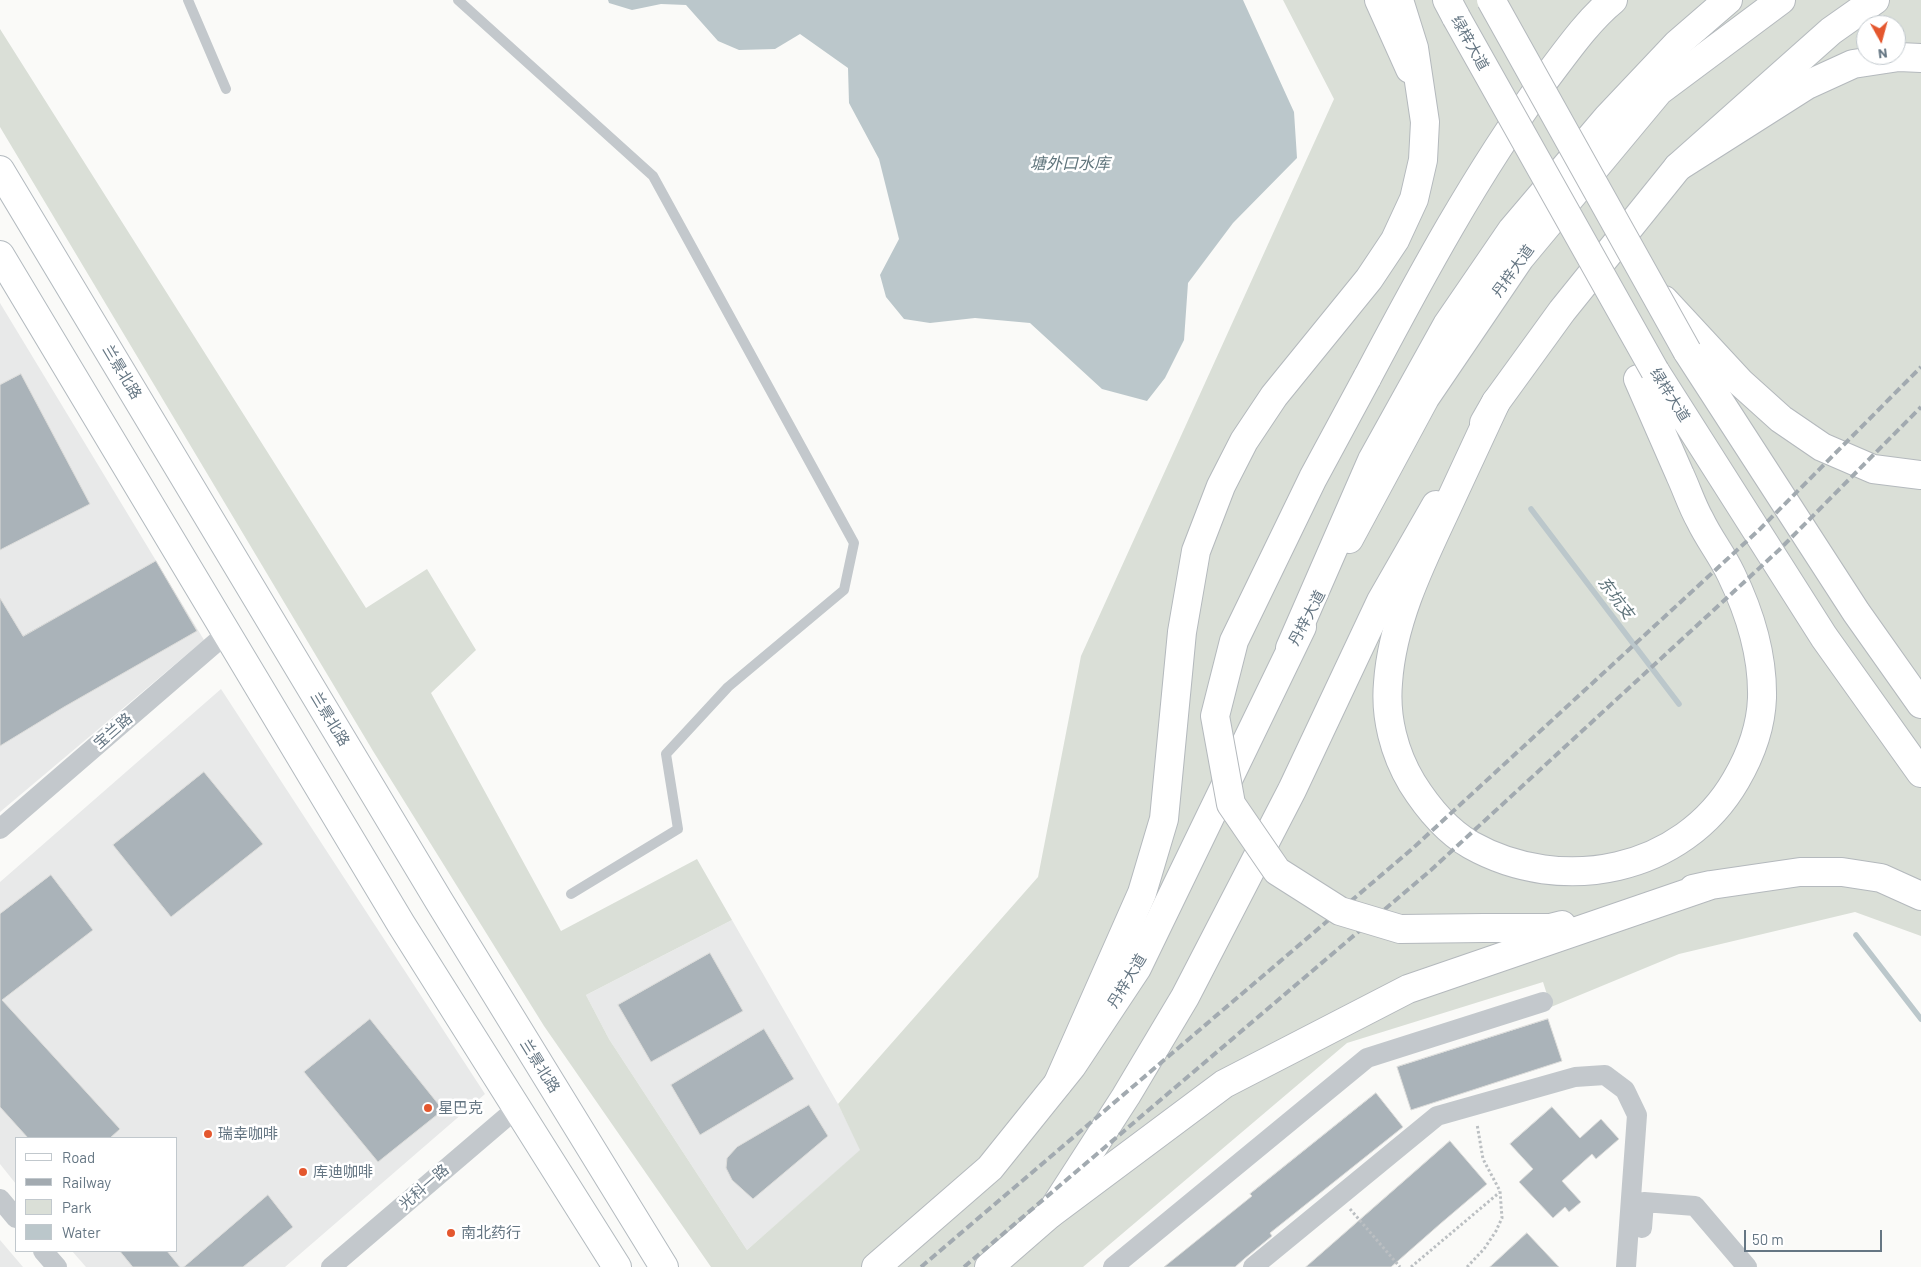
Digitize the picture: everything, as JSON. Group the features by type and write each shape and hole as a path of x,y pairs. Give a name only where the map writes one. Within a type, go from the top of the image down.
{"main road":[{"path":"1379,0 1408,64 1425,122"},
{"path":"1058,1084 1142,893 1164,819 1182,632 1196,551 1221,486 1244,441 1274,396 1369,279 1395,240 1414,199 1423,160 1425,122 1414,48 1399,0"},
{"path":"1491,0 1646,279 1695,346 1856,612 1921,704"},
{"path":"1612,0 1568,50 1518,117 1478,181 1418,283 1313,478 1234,641 1215,716 1231,804 1277,871 1340,911 1400,929 1550,928 1711,885 1800,872 1842,872 1881,878 1921,896"},
{"path":"1290,648 1372,460 1447,325 1512,230 1608,116 1677,44 1728,0"},
{"name":"丹梓大道","path":"876,1267 990,1168 1072,1066 1137,968 1290,648 1425,398 1520,258 1659,91 1781,0"},
{"path":"1050,1214 1126,1096 1185,998 1292,790 1381,602 1496,402 1562,311 1678,167 1831,31 1875,0"},
{"name":"绿梓大道","path":"1451,9 1588,252 1646,375 1824,636 1921,773"},
{"path":"1678,167 1806,85 1846,67 1853,64 1899,57 1921,58"},
{"name":"兰景北路","path":"0,170 439,901 664,1267"},
{"path":"0,255 401,924 618,1267"},
{"path":"1695,346 1741,383 1780,420 1822,447 1873,469 1921,475"},
{"path":"1496,402 1418,570 1402,615 1392,650 1387,711 1393,740 1404,769 1422,798 1444,823 1463,839 1503,859 1534,868 1592,871 1625,865 1655,854 1685,837 1710,816 1730,791 1744,765 1756,732 1762,701 1761,664 1750,619 1730,572 1700,520 1646,375"},
{"path":"990,1267 1050,1214 1224,1084 1408,989 1711,885"}],"street":[{"name":"宝兰路","path":"0,829 227,633"},
{"path":"1113,1267 1367,1058 1542,1002"},
{"path":"1253,1267 1438,1116 1575,1077 1605,1075 1625,1090 1636,1115 1626,1267"},
{"name":"光科一路","path":"331,1267 517,1108"},
{"path":"0,1199 15,1217"},
{"path":"1638,1267 1644,1202 1695,1206 1747,1267"},
{"path":"44,1252 57,1267"}],"lane":[{"path":"188,0 226,90"},
{"path":"458,0 654,176 854,543 844,590 728,688 666,754 678,829 571,894"}],"path":[{"path":"1468,1267 1496,1232 1502,1218 1500,1191 1484,1159 1474,1105"},
{"path":"1411,1267 1500,1191"},
{"path":"1339,1196 1400,1267"}],"shaded area":[{"path":"0,303 204,640 0,812"},
{"path":"221,689 485,1094 285,1267 86,1267 73,1252 178,1252 178,1137 15,1137 15,1183 0,1164 0,882"},
{"path":"732,920 838,1104 861,1150 747,1250 609,1039 586,995"},
{"path":"0,1240 23,1267 0,1267"}],"green space":[{"path":"1283,0 1921,0 1921,936 1855,912 1679,954 1551,1007 1543,982 1347,1043 1083,1267 711,1267 544,1026 373,751 0,127 0,29 366,608 427,569 476,650 431,693 561,931 697,859 732,920 586,995 609,1039 747,1250 860,1150 838,1104 1038,877 1081,656 1334,99"}],"water":[{"name":"塘外口水库","path":"608,0 1243,0 1294,112 1297,158 1233,223 1188,283 1184,340 1165,378 1147,401 1102,389 1030,323 975,318 930,323 904,319 886,297 880,275 899,239 879,159 849,103 848,68 800,34 775,49 739,50 718,41 686,5 661,4 632,10 609,3"}],"building":[{"path":"21,374 90,504 0,550 0,385"},
{"path":"156,561 197,631 0,746 0,598 23,636"},
{"path":"204,772 263,844 171,917 113,845"},
{"path":"51,875 93,930 2,1000 120,1129 111,1137 27,1137 0,1107 0,914"},
{"path":"710,953 743,1011 651,1062 618,1005"},
{"path":"370,1019 443,1110 378,1162 304,1072"},
{"path":"1548,1019 1562,1061 1411,1110 1397,1067"},
{"path":"764,1029 794,1079 700,1135 671,1085"},
{"path":"1376,1093 1403,1127 1270,1233 1272,1236 1235,1267 1164,1267 1252,1196 1250,1194"},
{"path":"809,1105 828,1136 753,1199 732,1180 726,1168 727,1158 737,1147"},
{"path":"1552,1107 1580,1138 1601,1119 1619,1139 1596,1159 1592,1154 1562,1181 1581,1202 1569,1212 1565,1207 1553,1218 1519,1182 1533,1169 1510,1144"},
{"path":"1450,1141 1487,1184 1391,1267 1306,1267"},
{"path":"268,1195 293,1227 243,1267 184,1267"},
{"path":"1527,1233 1559,1267 1490,1267"},
{"path":"121,1252 168,1252 180,1267 133,1267"}],"waterway":[{"name":"东坑支","path":"1531,509 1679,704"},
{"name":"东坑支","path":"1856,935 1921,1019"}],"railway":[{"path":"921,1267 1412,849 1760,529 1921,367"},
{"path":"964,1267 1431,870 1779,550 1921,407"}],"place":[{"name":"星巴克","path":"428,1108"},
{"name":"瑞幸咖啡","path":"208,1134"},
{"name":"库迪咖啡","path":"303,1172"},
{"name":"南北药行","path":"451,1233"}]}
